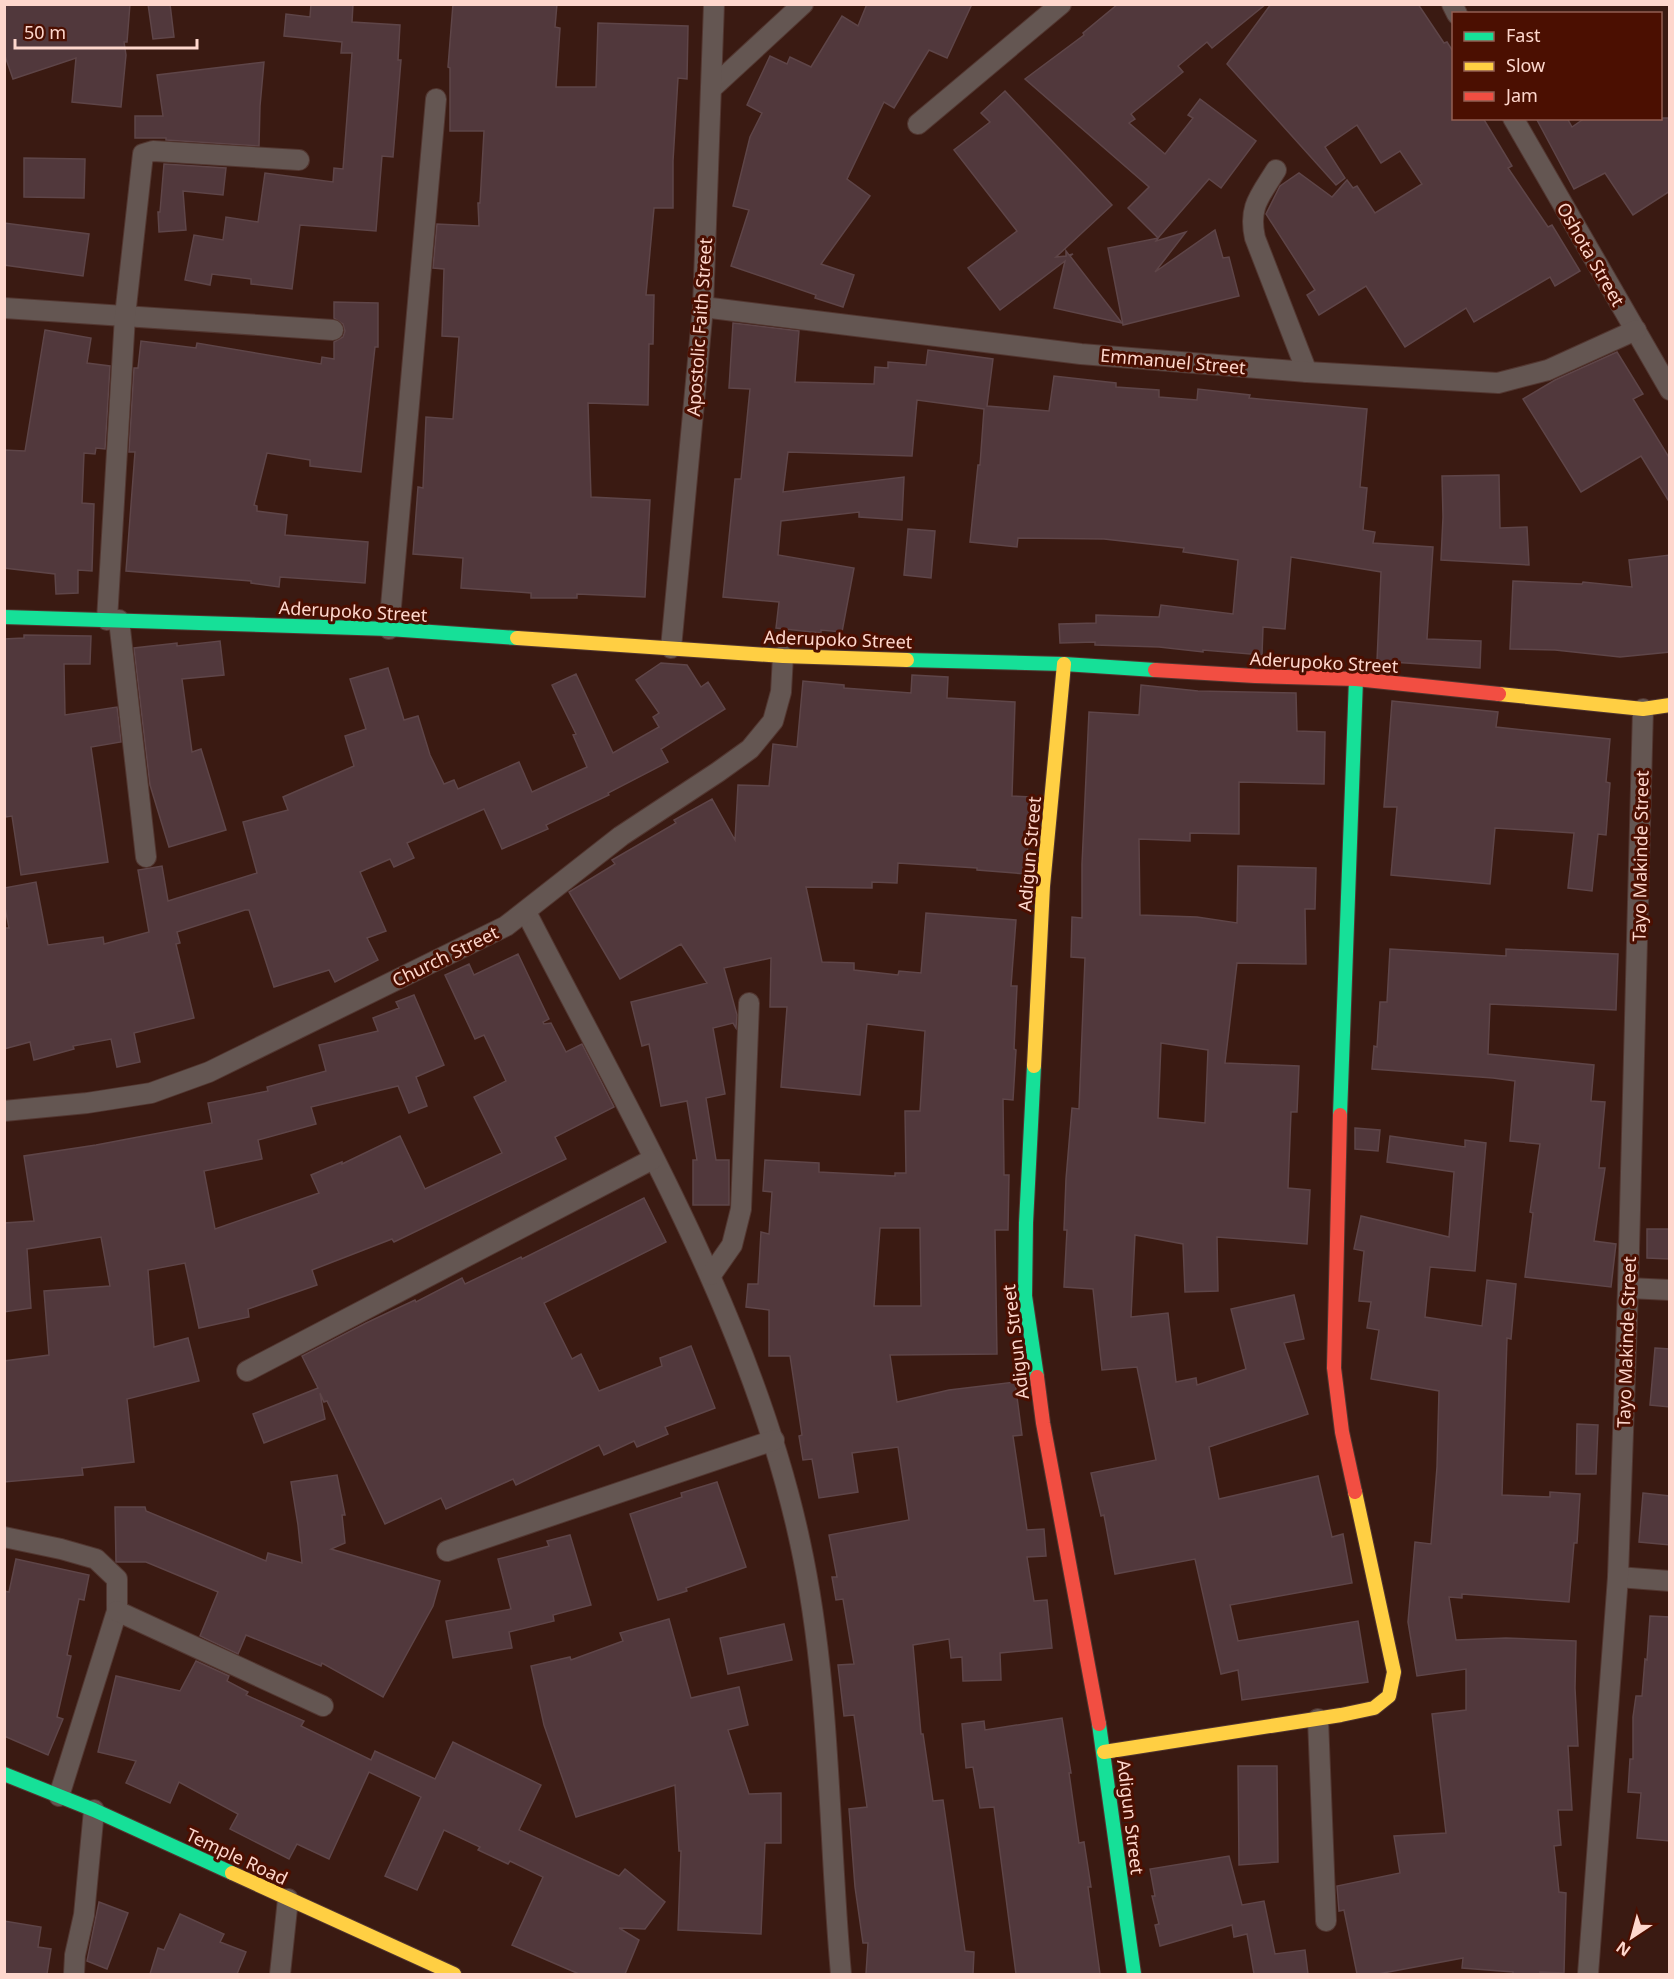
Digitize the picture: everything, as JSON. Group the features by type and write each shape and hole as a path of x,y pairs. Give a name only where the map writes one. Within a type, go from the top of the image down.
{"street":[{"name":"Apostolic Faith Street","path":"672,648 703,307 714,4"},
{"path":"711,89 803,4"},
{"path":"918,124 1061,4"},
{"path":"389,629 436,99"},
{"name":"Oshota Street","path":"1514,120 1670,390"},
{"path":"146,857 113,620 125,316 143,154 153,151 299,160"},
{"path":"1276,170 1255,205 1251,221 1255,238 1307,372"},
{"name":"Emmanuel Street","path":"703,307 1081,354 1307,372 1498,383 1548,369 1636,330"},
{"path":"4,308 333,330"},
{"name":"Aderupoko Street","path":"4,616 389,629 783,656 1064,664 1255,676 1356,679 1643,709 1670,705"},
{"name":"Church Street","path":"4,1111 87,1103 151,1093 208,1072 506,926 621,836 750,748 773,721 781,692 783,656"},
{"name":"Adigun Street","path":"1064,664 1043,886 1026,1223 1025,1296 1046,1434 1104,1752 1134,1974"},
{"path":"1104,1752 1318,1719 1374,1708 1389,1696 1394,1672 1342,1432 1334,1368 1356,679"},
{"name":"Tayo Makinde Street","path":"1588,1974 1618,1577 1629,1288 1643,709"},
{"path":"526,912 711,1275 774,1440 800,1544 819,1662 832,1814 841,1974"},
{"path":"711,1275 732,1245 741,1209 749,1003"},
{"path":"247,1371 653,1159"},
{"path":"1629,1288 1670,1290"},
{"path":"447,1551 774,1440"},
{"path":"4,1537 96,1559 117,1580 117,1611 59,1796"},
{"path":"1618,1577 1670,1581"},
{"path":"117,1611 323,1706"},
{"path":"1318,1719 1326,1921"},
{"name":"Temple Road","path":"4,1774 94,1810 454,1974"},
{"path":"74,1974 75,1955 84,1915 94,1810"},
{"path":"280,1974 288,1899"}],"building":[{"path":"4,4 130,4 127,42 124,42 126,55 121,107 72,102 76,58 13,79 4,53"},
{"path":"148,4 170,4 174,37 153,39"},
{"path":"311,4 353,4 352,22 400,25 398,60 401,60 393,157 382,156 376,231 300,225 292,289 251,284 251,279 212,274 210,285 185,280 194,235 223,240 226,217 258,222 265,173 333,182 334,168 343,169 352,53 341,53 342,42 284,36 286,14 310,17"},
{"path":"453,4 557,4 555,27 560,28 556,87 596,87 598,23 688,26 687,79 678,78 673,161 673,208 654,208 646,295 654,295 653,344 649,344 648,405 588,403 591,497 650,500 645,597 577,594 577,598 531,598 531,593 461,588 463,558 413,554 418,487 423,488 426,417 453,419 459,337 442,336 444,269 433,268 437,224 479,226 478,203 480,203 484,131 450,131 450,68 448,67"},
{"path":"867,4 972,4 947,58 929,50 894,108 884,102 847,179 870,196 821,264 854,275 843,307 815,298 816,295 731,266 749,210 733,206 750,137 762,113 747,105 770,56 787,64 790,57 811,67 842,16 858,26"},
{"path":"1118,4 1266,4 1212,48 1207,42 1178,66 1183,72 1131,114 1135,119 1129,123 1165,154 1193,118 1188,115 1200,99 1256,141 1221,188 1209,179 1158,238 1128,208 1149,187 1025,79 1084,35 1083,33"},
{"path":"1271,4 1418,4 1444,43 1447,42 1452,50 1452,120 1484,120 1512,166 1508,168 1548,227 1552,225 1580,271 1555,286 1550,277 1474,322 1466,308 1405,347 1366,286 1319,315 1307,295 1315,290 1266,214 1280,186 1299,173 1332,197 1347,180 1353,188 1357,186 1375,213 1422,184 1400,151 1381,163 1357,125 1325,147 1345,178 1336,185 1227,64"},
{"path":"264,62 259,146 166,140 166,138 135,138 135,116 163,116 157,75"},
{"path":"1005,91 1112,205 1056,257 1066,256 1066,251 1069,255 1073,254 1070,256 1122,323 1054,308 1065,261 1000,310 968,268 1017,231 954,150 990,122 981,113"},
{"path":"1662,118 1670,118 1670,191 1633,215 1605,173 1574,189 1537,120 1568,120 1572,127 1582,120 1662,120"},
{"path":"24,158 85,159 84,198 24,197"},
{"path":"164,164 226,168 223,195 183,191 186,230 159,232 158,212 160,212"},
{"path":"4,223 89,234 83,276 4,265"},
{"path":"1215,230 1223,258 1229,257 1239,296 1123,325 1108,248 1158,238 1156,241 1186,232 1155,272"},
{"path":"334,302 378,303 378,347 375,347 361,472 310,466 310,460 267,453 254,505 257,506 257,511 287,515 285,535 368,542 365,583 280,577 279,587 251,583 251,581 126,571 135,452 129,452 134,368 138,368 141,341 196,348 197,343 321,364 322,357 334,359 334,342 343,337 345,331 343,324 334,318"},
{"path":"733,323 799,331 795,382 874,384 875,367 888,368 888,362 926,365 928,350 993,359 987,406 1049,411 1054,376 1116,383 1116,387 1159,390 1159,397 1197,400 1198,389 1250,395 1249,398 1367,409 1360,487 1367,488 1363,530 1375,532 1373,543 1433,547 1427,639 1481,641 1480,668 1377,661 1381,572 1291,557 1285,629 1263,627 1262,655 1159,647 1095,645 1095,642 1060,643 1059,624 1096,623 1096,615 1159,617 1161,605 1233,614 1238,560 1183,552 1184,548 1104,539 1018,538 1017,547 970,542 978,465 980,465 984,409 917,400 912,456 788,452 783,492 904,477 902,520 859,517 859,512 781,521 778,555 854,568 842,632 821,630 821,633 776,628 779,602 723,597 735,479 741,479 750,389 729,388"},
{"path":"45,330 91,338 87,363 110,366 105,449 96,448 95,454 84,453 82,503 94,504 92,571 78,570 78,593 56,594 55,574 4,568 4,450 25,451"},
{"path":"1617,352 1643,394 1633,399 1670,459 1670,503 1641,456 1581,492 1523,399 1555,380"},
{"path":"1499,475 1500,528 1527,527 1529,565 1441,560 1442,476"},
{"path":"908,529 935,531 931,578 904,575"},
{"path":"1670,555 1670,652 1620,657 1555,650 1510,649 1513,581 1582,584 1583,582 1632,587 1629,560"},
{"path":"24,635 91,636 90,664 64,664 65,715 117,707 121,742 91,747 108,862 21,875 12,816 6,817 4,807 4,639 24,638"},
{"path":"220,641 224,675 182,679 192,752 201,749 226,830 169,847 150,785 134,648"},
{"path":"661,663 687,665 701,687 708,682 725,709 661,749 668,762 608,793 609,795 546,825 548,829 502,849 484,809 407,843 414,858 394,867 390,859 360,872 386,931 367,938 378,960 335,982 329,970 274,987 249,910 245,910 177,932 180,943 176,944 194,1018 134,1033 140,1062 117,1067 111,1039 73,1046 74,1049 34,1060 30,1042 4,1049 4,928 9,928 4,888 36,882 48,945 103,937 104,944 149,932 138,870 162,866 168,901 257,873 243,822 288,810 283,797 354,766 345,736 366,729 350,679 388,668 404,720 418,716 430,755 444,784 454,780 458,789 519,762 532,792 587,767 573,735 576,734 552,685 576,674 613,753 659,727 653,717 659,713 636,680"},
{"path":"912,675 948,677 947,698 1015,702 1012,796 1031,797 1026,874 898,863 897,883 872,882 872,888 806,887 822,962 854,963 854,970 898,975 899,971 921,973 926,913 1016,920 1011,986 1017,986 1013,1100 1003,1099 1004,1175 1009,1175 1008,1230 995,1230 997,1354 890,1355 897,1402 949,1390 1015,1382 1022,1435 1013,1436 1027,1530 1044,1529 1046,1556 1027,1557 1034,1601 1047,1600 1052,1648 1000,1653 1001,1680 963,1681 962,1657 951,1658 949,1639 913,1645 921,1734 923,1734 933,1801 943,1800 965,1951 974,1952 973,1974 866,1974 868,1943 863,1943 855,1887 849,1809 867,1807 854,1715 844,1716 838,1665 854,1664 843,1599 836,1600 832,1577 837,1577 829,1535 909,1520 898,1447 852,1453 858,1492 819,1498 812,1459 803,1460 799,1436 802,1435 790,1356 769,1356 769,1310 746,1307 748,1284 758,1284 761,1232 769,1234 772,1192 763,1191 765,1160 819,1163 819,1172 895,1176 895,1173 906,1173 905,1111 920,1111 925,1031 867,1024 860,1095 781,1087 787,1007 770,1007 771,958 724,968 737,1015 736,1028 733,1023 713,1028 725,1094 706,1098 716,1160 729,1160 729,1205 693,1205 693,1160 697,1160 687,1101 661,1106 649,1044 642,1046 631,1002 707,983 681,944 620,979 569,892 615,864 612,860 676,823 674,820 712,799 735,840 738,785 769,786 773,744 797,747 803,681 844,685 844,688 911,693","holes":["880,1228 920,1228 921,1306 874,1306"]},
{"path":"1141,685 1198,691 1296,693 1297,731 1325,732 1324,784 1239,782 1239,834 1190,833 1190,841 1139,839 1140,915 1197,917 1237,923 1238,866 1316,868 1315,909 1305,909 1306,964 1237,963 1225,1063 1299,1066 1297,1112 1291,1112 1288,1188 1310,1190 1307,1244 1217,1237 1218,1291 1185,1292 1183,1244 1135,1235 1131,1317 1168,1313 1176,1382 1196,1378 1197,1385 1246,1369 1231,1309 1294,1295 1304,1339 1284,1343 1308,1414 1209,1447 1219,1499 1318,1476 1332,1537 1343,1534 1352,1583 1230,1605 1238,1641 1358,1621 1368,1682 1242,1700 1238,1670 1221,1674 1195,1559 1115,1574 1104,1515 1101,1516 1091,1473 1156,1460 1137,1367 1102,1370 1093,1289 1064,1287 1067,1230 1064,1230 1066,1179 1072,1108 1079,1109 1085,958 1071,957 1072,917 1082,918 1082,864 1089,712 1139,715","holes":["1161,1043 1208,1050 1205,1123 1158,1118"]},
{"path":"1392,701 1498,712 1496,727 1610,739 1606,782 1610,783 1606,835 1598,834 1592,891 1568,888 1574,833 1495,828 1490,884 1391,875 1397,807 1384,807"},
{"path":"1390,949 1506,956 1506,949 1618,954 1616,1010 1490,1004 1488,1054 1594,1065 1591,1101 1605,1102 1599,1168 1605,1168 1594,1241 1616,1244 1611,1287 1525,1277 1533,1213 1530,1212 1540,1144 1510,1141 1515,1081 1372,1069 1374,1046 1377,1047 1380,1002 1387,1002"},
{"path":"518,954 549,1019 543,1022 544,1024 551,1023 566,1052 582,1044 614,1107 555,1137 566,1159 394,1242 392,1239 312,1270 317,1285 248,1309 249,1317 199,1328 185,1263 148,1270 154,1347 188,1338 199,1381 127,1399 134,1462 82,1468 83,1475 4,1482 4,1361 49,1355 44,1291 110,1286 101,1237 27,1249 31,1308 4,1312 4,1223 34,1221 24,1156 212,1123 208,1103 268,1091 267,1087 326,1071 319,1045 378,1031 373,1018 399,1008 396,1002 414,995 444,1065 416,1077 427,1106 409,1113 398,1086 311,1107 316,1124 258,1140 262,1159 204,1171 215,1229 319,1193 311,1175 342,1162 342,1164 400,1136 425,1189 502,1153 474,1097 506,1081 484,1035 475,1039 445,975 469,964 474,975"},
{"path":"1355,1128 1380,1130 1378,1151 1355,1149"},
{"path":"1390,1136 1465,1147 1465,1140 1486,1143 1475,1271 1430,1267 1425,1317 1482,1326 1487,1280 1516,1284 1511,1339 1507,1338 1502,1495 1550,1497 1550,1492 1580,1494 1577,1543 1574,1543 1569,1602 1462,1594 1462,1598 1449,1597 1456,1640 1506,1638 1576,1641 1575,1688 1578,1746 1568,1746 1572,1810 1558,1810 1561,1845 1554,1846 1559,1892 1566,1893 1564,1973 1513,1974 1513,1972 1462,1968 1463,1958 1378,1974 1357,1974 1344,1910 1339,1911 1337,1886 1400,1873 1394,1836 1446,1833 1432,1714 1466,1710 1466,1669 1417,1676 1408,1622 1415,1542 1431,1544 1437,1467 1439,1391 1371,1379 1379,1330 1367,1328 1371,1302 1359,1301 1364,1251 1354,1249 1361,1216 1449,1237 1454,1172 1387,1162"},
{"path":"644,1198 666,1242 544,1303 572,1359 581,1354 599,1391 662,1366 660,1358 691,1346 715,1408 665,1427 668,1434 637,1447 634,1441 604,1455 599,1445 516,1485 513,1479 446,1509 441,1498 385,1524 327,1401 324,1402 320,1393 325,1419 264,1443 253,1414 318,1388 302,1356 462,1278 465,1284 521,1257 522,1259"},
{"path":"1647,1229 1670,1229 1670,1259 1647,1258"},
{"path":"1655,1348 1670,1349 1670,1407 1650,1405"},
{"path":"1577,1424 1598,1425 1596,1474 1576,1474"},
{"path":"337,1475 345,1515 342,1515 345,1543 331,1549 440,1581 433,1606 383,1697 322,1663 321,1666 246,1635 238,1654 200,1636 218,1592 146,1562 116,1562 115,1507 145,1507 146,1511 266,1561 268,1553 302,1563 291,1482"},
{"path":"717,1482 746,1567 658,1600 630,1514 682,1497 681,1493"},
{"path":"1643,1493 1670,1496 1670,1545 1639,1542"},
{"path":"570,1535 591,1605 553,1615 554,1621 509,1632 512,1648 453,1658 446,1621 511,1609 498,1559 549,1546 547,1541"},
{"path":"16,1559 89,1575 84,1600 79,1599 67,1655 71,1656 57,1717 63,1719 48,1755 4,1736 4,1591 9,1592"},
{"path":"1650,1616 1670,1617 1670,1841 1637,1838 1641,1793 1628,1792 1630,1759 1633,1759 1633,1717 1636,1696 1642,1696"},
{"path":"669,1619 691,1698 739,1687 748,1725 728,1730 749,1794 781,1793 781,1843 765,1843 761,1934 678,1930 681,1851 679,1851 675,1785 576,1817 544,1725 531,1666 570,1657 571,1660 623,1641 620,1633"},
{"path":"784,1624 792,1660 728,1674 720,1638"},
{"path":"196,1661 229,1676 227,1681 248,1692 246,1695 304,1721 301,1726 371,1760 375,1751 435,1779 453,1742 541,1785 519,1830 619,1876 625,1869 665,1902 645,1929 619,1928 639,1940 625,1974 579,1974 512,1945 543,1877 510,1861 508,1864 478,1850 480,1847 444,1830 417,1890 385,1876 421,1797 369,1772 329,1859 297,1844 289,1859 230,1829 238,1814 179,1782 170,1803 126,1783 136,1761 98,1752 116,1676 180,1691"},
{"path":"1062,1718 1079,1843 1084,1842 1091,1887 1088,1887 1100,1974 1016,1974 994,1807 980,1808 973,1767 966,1768 962,1724 984,1721 985,1730"},
{"path":"1238,1766 1277,1766 1278,1862 1239,1865"},
{"path":"1229,1856 1242,1905 1264,1901 1275,1954 1305,1950 1308,1974 1254,1974 1247,1934 1234,1937 1232,1925 1160,1946 1155,1925 1159,1924 1152,1896 1155,1896 1150,1869"},
{"path":"99,1902 128,1913 107,1969 87,1961"},
{"path":"180,1914 224,1934 220,1942 246,1952 237,1974 150,1974 158,1948 164,1950"},
{"path":"4,1921 41,1927 38,1947 51,1949 47,1974 4,1974"}],"traffic: fast":[{"path":"4,617 389,629 517,638"},
{"path":"907,660 1064,664 1155,670"},
{"path":"1340,1115 1356,679"},
{"path":"1034,1066 1026,1223 1025,1296 1037,1377"},
{"path":"1099,1724 1134,1974"},
{"path":"4,1774 94,1810 232,1873"}],"traffic: slow":[{"path":"517,638 783,656 907,660"},
{"path":"1034,1066 1043,886 1064,664"},
{"path":"1499,694 1643,709 1670,705"},
{"path":"1104,1752 1341,1715 1374,1708 1389,1696 1394,1672 1355,1492"},
{"path":"232,1873 454,1974"}],"traffic: jam":[{"path":"1155,670 1356,679 1499,694"},
{"path":"1340,1115 1334,1368 1342,1432 1355,1492"},
{"path":"1037,1377 1043,1423 1099,1724"}]}
